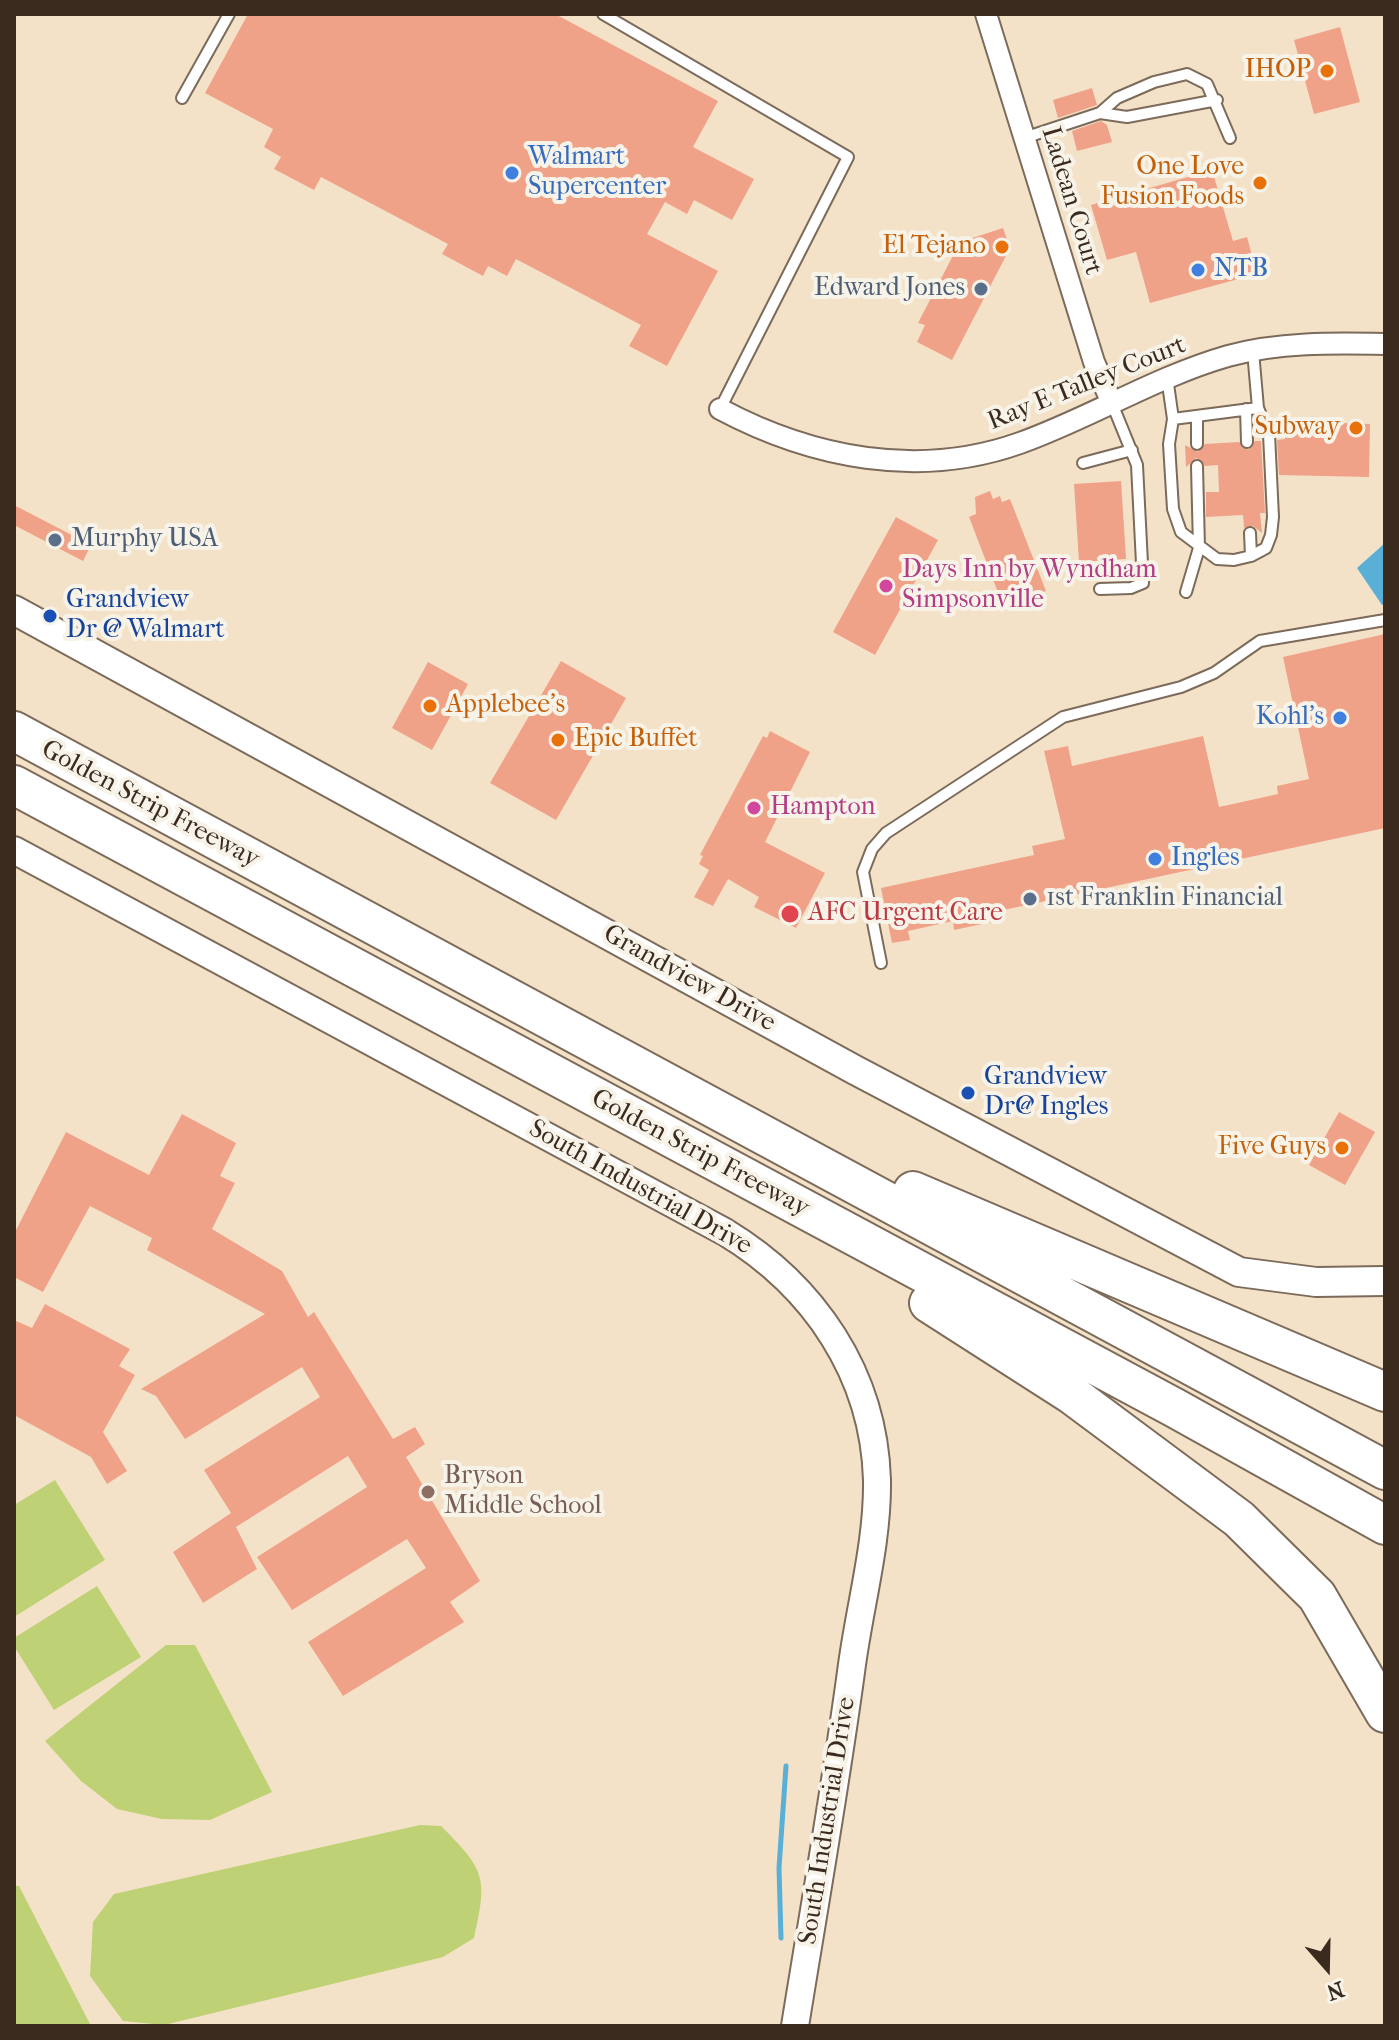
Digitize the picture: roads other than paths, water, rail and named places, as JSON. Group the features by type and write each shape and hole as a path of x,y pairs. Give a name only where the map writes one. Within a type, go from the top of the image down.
{"highway":[{"name":"Golden Strip Freeway","path":"14,731 1385,1470"},
{"name":"Golden Strip Freeway","path":"14,785 1175,1408 1385,1525"},
{"path":"697,1099 1385,1392"},
{"path":"670,1138 1071,1394 1239,1519 1317,1596 1385,1713"}],"main road":[{"name":"Grandview Drive","path":"14,610 855,1070 1239,1272 1316,1282 1385,1281"}],"street":[{"name":"Ladean Court","path":"986,14 1094,362 1111,401"},
{"name":"Ray E Talley Court","path":"720,409 784,440 835,455 935,461 984,454 1021,442 1167,377 1253,351 1333,343 1385,344"},
{"name":"South Industrial Drive","path":"14,850 725,1232 791,1281 824,1321 857,1383 870,1425 877,1481 866,1582 795,2026"}],"lane":[{"path":"182,98 229,14"},
{"path":"603,14 848,157 720,409"},
{"path":"1024,138 1100,113 1117,98 1154,82 1187,74 1207,84 1217,100 1230,138"},
{"path":"1100,113 1127,117 1217,100"},
{"path":"1247,442 1252,408 1253,351"},
{"path":"1167,377 1173,419 1169,444 1173,509 1181,532 1217,559 1251,556 1266,548 1273,517 1269,434 1252,408"},
{"path":"1100,589 1131,588 1143,583 1137,465 1111,401"},
{"path":"1173,419 1252,408"},
{"path":"1197,417 1197,444"},
{"path":"1083,463 1132,450"},
{"path":"1186,592 1199,548 1197,466"},
{"path":"1250,533 1251,556"},
{"path":"881,963 863,872 872,849 886,833 1063,717 1181,687 1214,673 1260,641 1385,620"}],"water":[{"path":"1385,543 1385,604 1382,605 1357,568"}],"waterway":[{"path":"781,1938 779,1868 786,1766"}],"place":[{"name":"IHOP","path":"1327,71"},
{"name":"Walmart Supercenter","path":"512,173"},
{"name":"One Love Fusion Foods","path":"1260,183"},
{"name":"El Tejano","path":"1002,247"},
{"name":"NTB","path":"1198,270"},
{"name":"Edward Jones","path":"981,289"},
{"name":"Subway","path":"1356,428"},
{"name":"Murphy USA","path":"55,540"},
{"name":"Days Inn by Wyndham Simpsonville","path":"886,586"},
{"name":"Grandview Dr @ Walmart","path":"50,616"},
{"name":"Applebee's","path":"430,706"},
{"name":"Kohl's","path":"1340,718"},
{"name":"Epic Buffet","path":"558,740"},
{"name":"Hampton","path":"754,808"},
{"name":"Ingles","path":"1155,859"},
{"name":"1st Franklin Financial","path":"1030,899"},
{"name":"AFC Urgent Care","path":"790,914"},
{"name":"Grandview Dr@ Ingles","path":"968,1093"},
{"name":"Five Guys","path":"1342,1148"},
{"name":"Bryson Middle School","path":"428,1492"}]}
